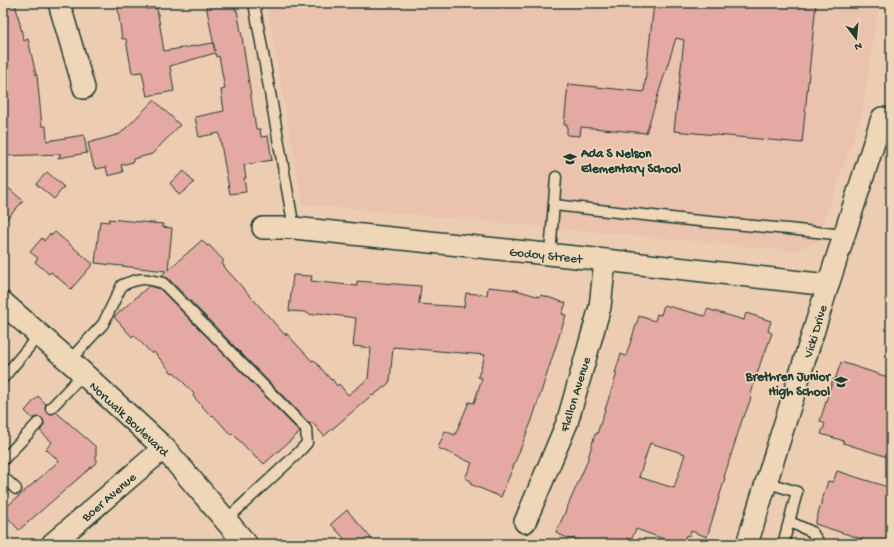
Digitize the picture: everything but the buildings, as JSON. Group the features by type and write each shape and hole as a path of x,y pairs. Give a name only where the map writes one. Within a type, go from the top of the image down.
{"main road":[{"name":"Norwalk Boulevard","path":"3,303 76,367 164,448 246,544"}],"street":[{"path":"59,3 84,88"},
{"name":"Vicki Drive","path":"747,544 844,235 887,119"},
{"name":"Godoy Street","path":"263,228 294,228 550,254 828,285"},
{"name":"Flallon Avenue","path":"525,522 567,423 600,308 605,260"},
{"name":"Boer Avenue","path":"52,544 164,448"}],"lane":[{"path":"254,3 294,228"},
{"path":"550,254 556,177"},
{"path":"554,205 844,235"},
{"path":"51,408 103,324 122,285 137,279 149,279 163,283 306,429 307,443 226,520"},
{"path":"3,378 39,335"},
{"path":"3,460 38,423"},
{"path":"3,477 16,489"},
{"path":"766,482 797,492 783,544"},
{"path":"790,522 812,532 819,544"}],"shaded area":[{"name":"Ada S Nelson Elementary School","path":"266,3 879,3 862,113 817,241 795,251 303,204"}],"place":[{"name":"Ada S Nelson Elementary School","path":"570,159"},
{"name":"Brethren Junior High School","path":"841,382"}]}
